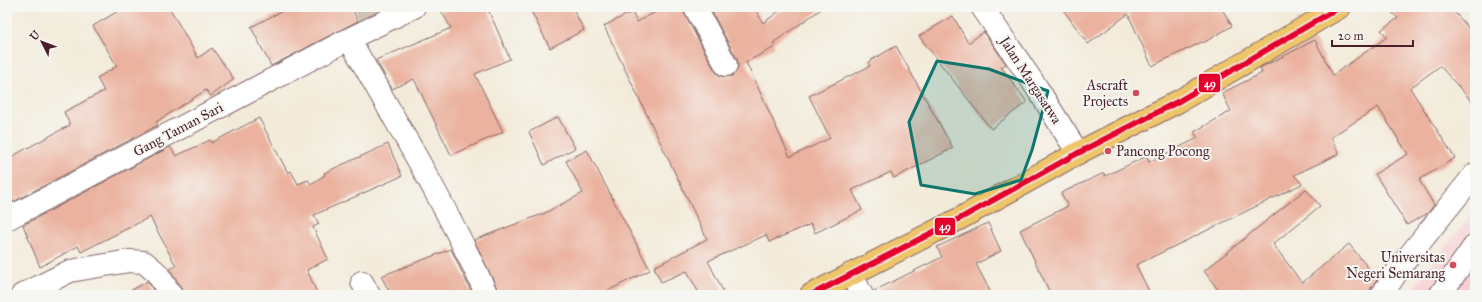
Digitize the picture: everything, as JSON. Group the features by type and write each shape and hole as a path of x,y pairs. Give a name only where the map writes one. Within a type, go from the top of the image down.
{"main road":[{"path":"811,295 959,219 1078,153 1179,101 1340,7"}],"street":[{"name":"Gang Taman Sari","path":"7,219 349,39 414,7"},
{"path":"695,7 726,65"},
{"name":"Jalan Margasatwa","path":"982,7 1037,88 1078,153"},
{"path":"349,39 445,208 468,252 487,295"},
{"path":"1382,295 1400,267 1475,174"},
{"path":"1440,295 1475,245"},
{"path":"22,295 70,271 129,262 144,262 157,273 170,295"},
{"path":"852,274 862,295"}],"highlighted area":[{"path":"937,61 989,69 1048,91 1032,150 1021,180 975,194 921,185 909,122"}],"shaded area":[{"name":"Universitas Negeri Semarang","path":"1475,210 1475,295 1408,295 1455,235"}],"building":[{"path":"125,7 169,7 198,58 212,48 234,79 211,96 206,90 156,122 158,125 13,202 7,186 7,159 70,125 64,112 104,91 97,78 117,66 93,26"},
{"path":"290,7 351,7 358,21 271,66 251,27"},
{"path":"439,7 487,7 510,59 475,74 503,132 451,155 414,79 392,89 376,60 451,28"},
{"path":"529,7 572,7 584,30 550,48"},
{"path":"665,7 683,7 684,13 715,71 720,76 726,77 732,76 736,72 738,66 737,59 709,7 754,7 763,23 785,7 824,7 773,43 775,47 746,62 790,157 830,138 809,96 870,66 868,62 896,46 953,148 894,178 891,172 852,190 862,210 815,233 811,224 769,242 766,235 708,261 725,295 700,295 687,271 661,282 654,267 707,239 604,26 632,12 637,22"},
{"path":"1061,7 1221,7 1232,26 1203,43 1202,42 1152,66 1128,14 1088,44"},
{"path":"1386,7 1450,7 1475,35 1475,105 1440,66 1410,88 1455,158 1419,180 1434,205 1428,213 1407,225 1375,174 1408,154 1378,107 1331,137 1339,154 1294,175 1302,184 1136,265 1151,295 1051,295 1020,230 1068,206 1061,193 1104,173 1105,176 1147,156 1149,162 1198,138 1194,132 1231,111 1222,93 1262,73 1260,68 1315,40 1333,75 1387,37 1381,30 1398,18"},
{"path":"953,16 968,43 984,32 1006,64 1001,67 1027,102 991,129 919,36"},
{"path":"558,117 575,148 544,165 529,132"},
{"path":"259,118 288,173 291,171 298,184 308,180 311,184 325,175 324,173 388,144 402,176 314,215 319,224 313,227 328,259 307,270 318,295 183,295 182,288 170,269 176,266 150,217 81,252 78,246 40,267 23,225 170,147 176,156 210,140 211,143"},
{"path":"587,150 650,270 599,295 499,295 474,240 545,213 583,193 566,161"},
{"path":"1306,189 1320,206 1273,244 1302,283 1349,244 1377,279 1371,288 1370,295 1222,295 1204,271"},
{"path":"988,223 1001,251 976,264 992,295 874,295 874,291 942,257 937,247"},
{"path":"451,249 473,295 391,295 381,276"},
{"path":"148,281 156,295 123,295"}],"tunnel":[{"path":"365,7 374,27"}],"transit line":[{"name":"49","path":"811,295 959,219 1078,153 1179,101 1340,7"}],"place":[{"name":"Ascraft Projects","path":"1136,93"},
{"name":"Pancong Pocong","path":"1108,151"},
{"name":"Universitas Negeri Semarang","path":"1453,265"}]}
